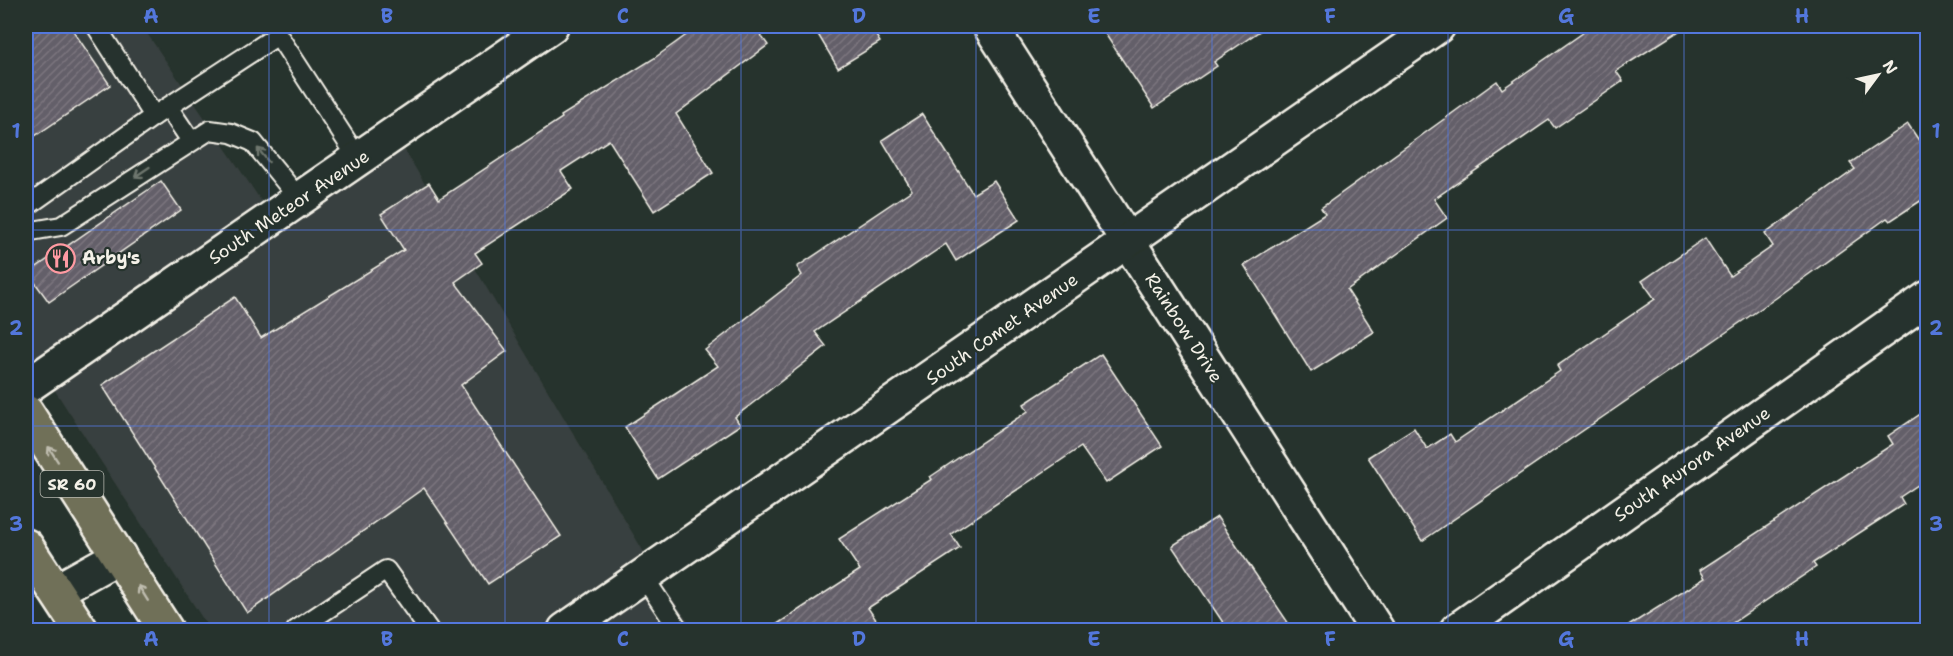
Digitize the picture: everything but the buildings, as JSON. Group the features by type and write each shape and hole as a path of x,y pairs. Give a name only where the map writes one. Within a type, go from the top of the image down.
{"main road":[{"name":"SR 60","path":"26,412 166,630"},
{"path":"26,546 81,630"}],"street":[{"name":"South Meteor Avenue","path":"26,387 551,26"},
{"name":"Rainbow Drive","path":"990,26 1377,630"},
{"name":"South Comet Avenue","path":"565,630 1129,242 1438,26"},
{"name":"South Aurora Avenue","path":"1456,630 1928,298"},
{"path":"56,591 119,556"}],"lane":[{"path":"96,26 161,112 191,141"},
{"path":"26,207 161,112 278,35 359,160"},
{"path":"26,232 61,226 210,130 231,133 253,142 300,200"},
{"path":"296,630 386,570 429,630"},
{"path":"643,576 679,630"}],"shaded area":[{"path":"26,26 142,26 264,205 35,360 26,345"},
{"path":"404,149 645,554 536,630 210,630 54,389"},
{"path":"662,584 694,630 596,630"}],"place":[{"name":"Arby's","path":"61,258"}]}
